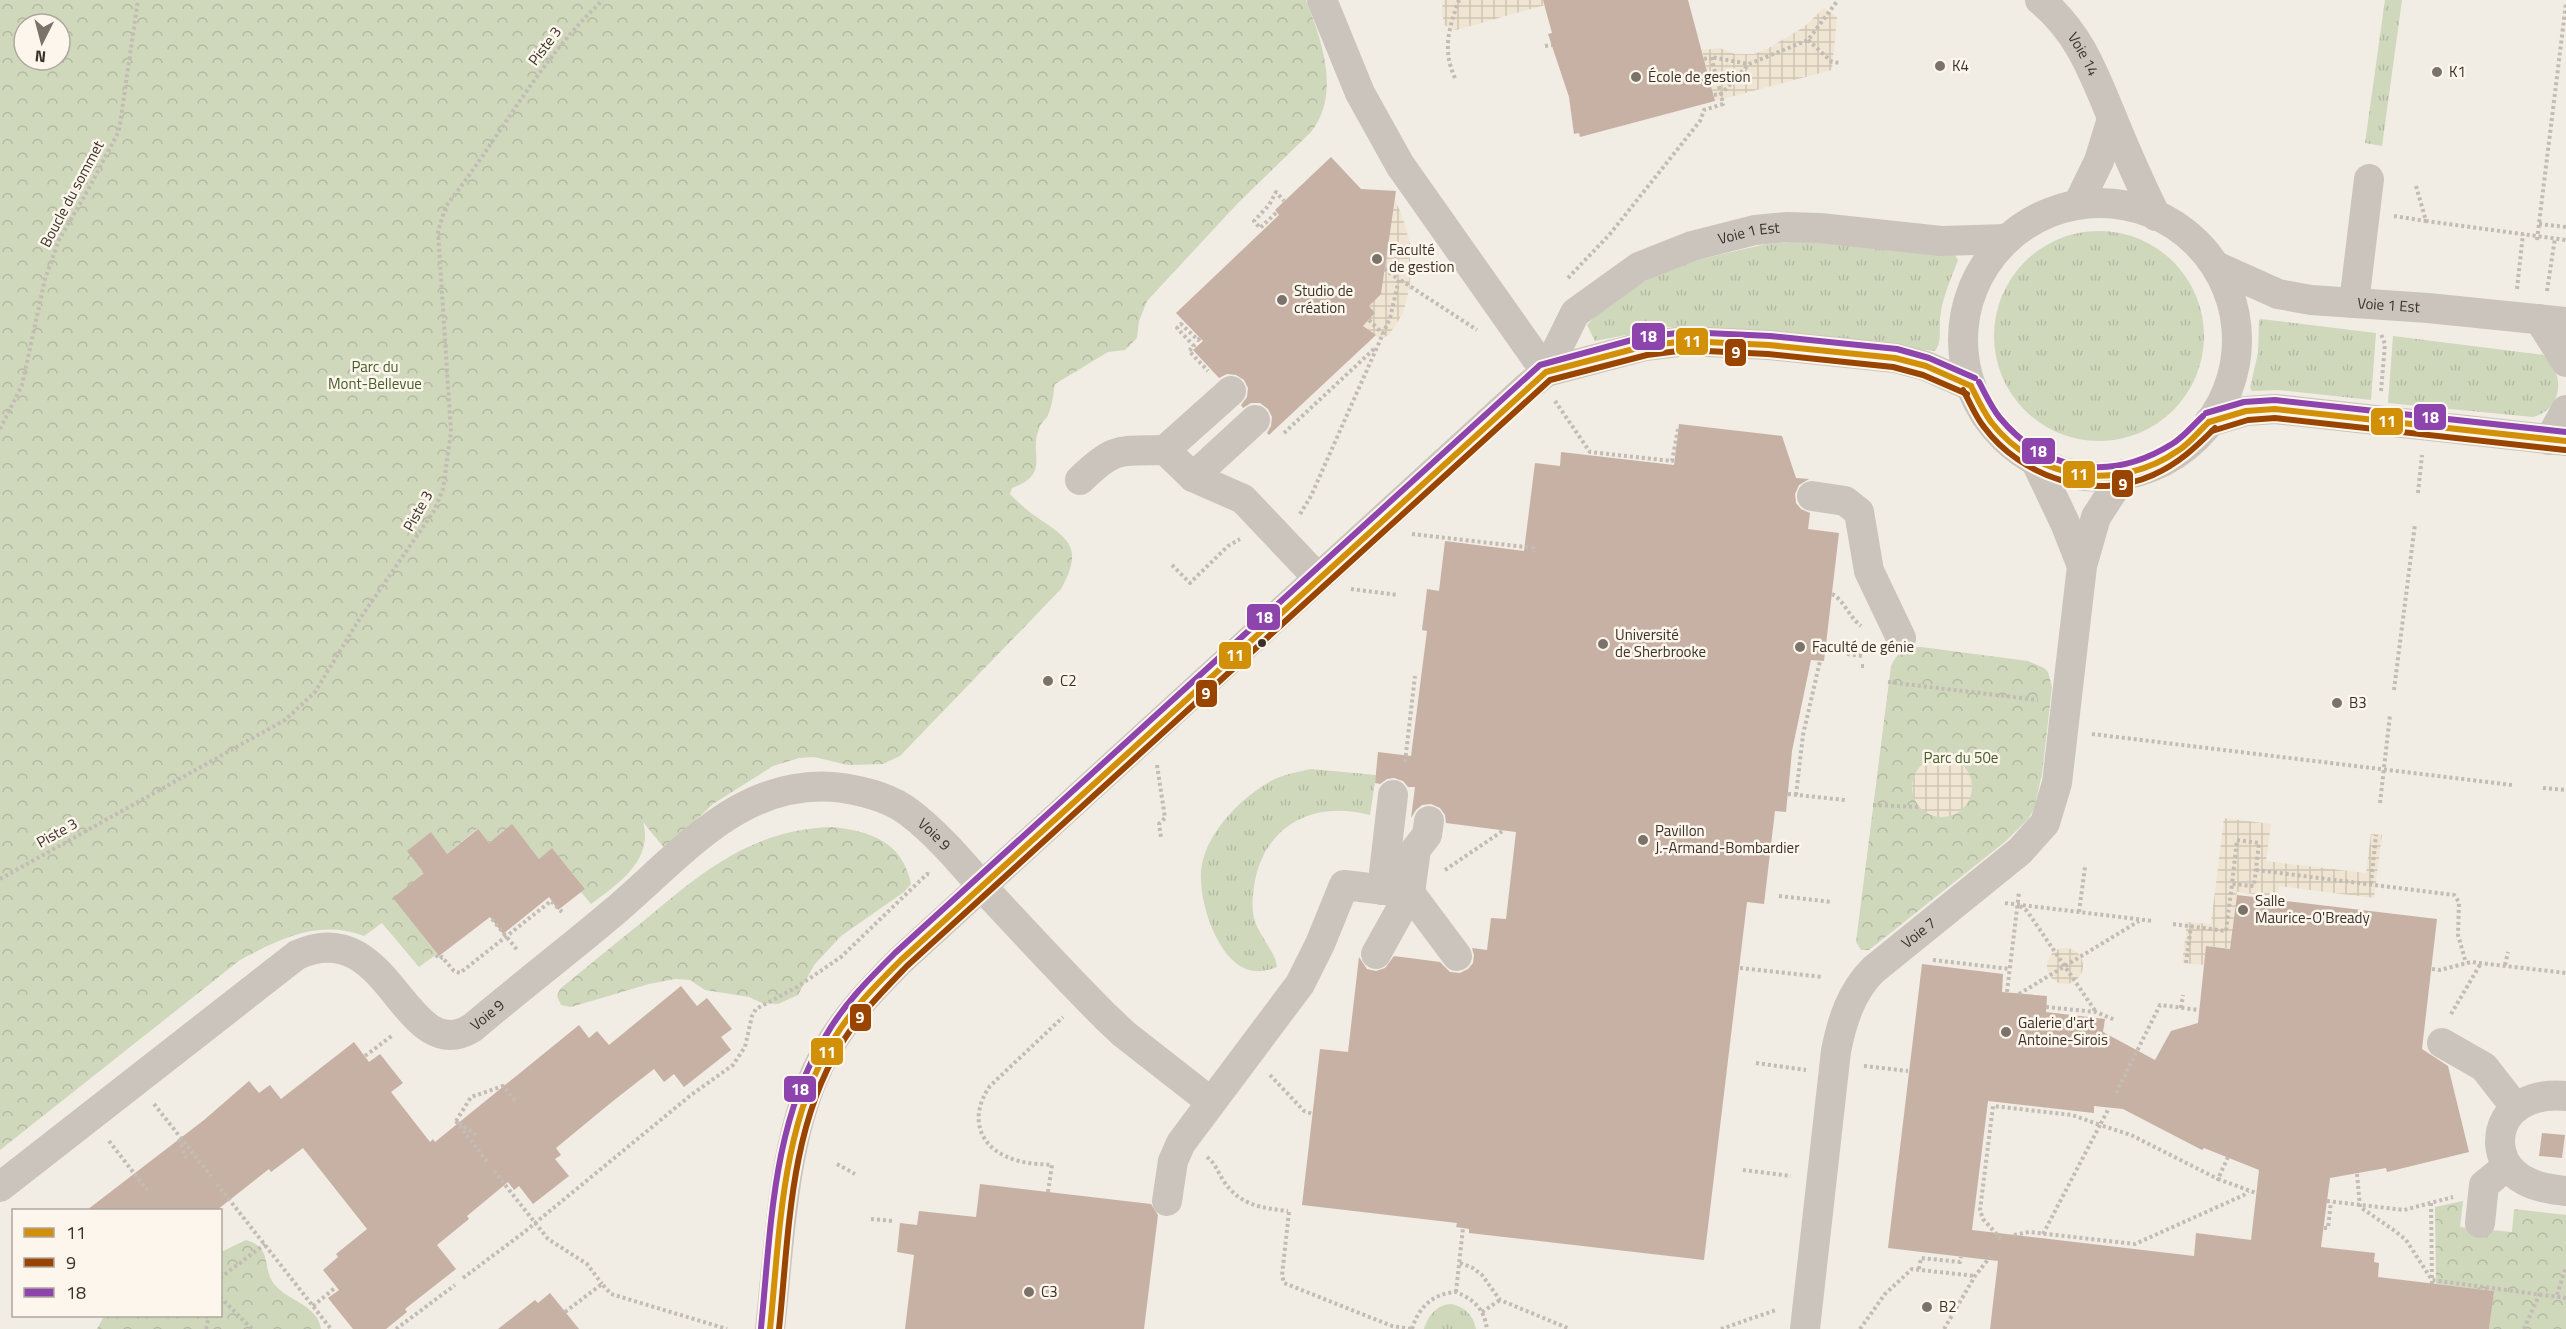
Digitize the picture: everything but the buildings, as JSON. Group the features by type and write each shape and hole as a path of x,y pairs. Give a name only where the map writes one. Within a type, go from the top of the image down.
{"lane":[{"path":"1322,0 1364,99 1400,165 1546,372"},
{"name":"Voie 14","path":"2040,0 2059,18 2078,43 2098,79 2112,119 2156,216"},
{"path":"2078,204 2099,161 2112,119"},
{"path":"2354,303 2369,179"},
{"path":"2113,203 2156,216 2190,237 2218,267 2232,298 2237,344 2234,366 2224,395 2209,422 2189,444 2170,456 2124,474 2109,477 2079,476 2036,462 2001,437 1983,412 1971,386 1965,356 1966,312 1982,269 2007,239 2038,217 2078,204 2113,203"},
{"name":"Voie 1 Est","path":"1546,372 1575,313 1639,267 1692,246 1755,230 1787,227 1820,228 1941,241 2007,239"},
{"name":"Voie 1 Est","path":"2218,267 2278,294 2311,300 2551,312"},
{"path":"2551,312 2566,362"},
{"path":"770,1329 792,1155 803,1107 820,1063 847,1020 881,980 983,887 1329,583 1508,403 1546,372 1658,343 1736,342 1895,358 1926,366 1971,386"},
{"path":"1080,480 1098,462 1113,453 1165,450 1231,390"},
{"path":"2209,422 2246,411 2275,409 2558,440 2566,410"},
{"path":"1193,477 1255,420"},
{"path":"1165,450 1193,477 1243,499 1329,583"},
{"name":"Voie 7","path":"2036,462 2065,523 2082,566"},
{"name":"Voie 7","path":"1805,1329 1836,1051 1842,1023 1854,994 1873,970 2026,846 2040,830 2050,812 2057,783 2082,566 2096,517 2124,474"},
{"path":"1812,496 1845,501 1859,512 1869,571 1901,638"},
{"name":"Voie 9","path":"0,1187 288,961 307,951 328,947 350,951 359,956 378,973 421,1023 434,1033 458,1035 472,1028 722,819 752,801 801,787 836,788 870,793 891,801 909,812 933,832 1117,1028 1211,1102"},
{"path":"1393,795 1396,892"},
{"path":"1376,954 1396,892 1416,849 1427,835 1429,821"},
{"path":"1167,1201 1173,1161 1181,1143 1300,984 1320,944 1344,885 1396,892 1457,956"},
{"path":"2444,1031 2484,1067 2516,1108"},
{"path":"2566,1096 2539,1096 2516,1108 2507,1117 2501,1133 2501,1151 2507,1166 2525,1181 2546,1189 2566,1191"},
{"path":"2480,1223 2484,1185 2507,1166"}],"path":[{"name":"Boucle du sommet","path":"0,429 21,385 45,279 59,240 90,188 118,131 138,0"},
{"name":"Piste 3","path":"0,879 285,720 315,692 357,622 434,512 443,489 451,432 438,231 446,206 557,48 580,21 603,0"},
{"path":"1455,78 1449,65 1447,51 1450,27 1459,0"},
{"path":"1714,95 1721,94 1749,64 1808,40 1838,0"},
{"path":"2537,238 2566,3"},
{"path":"1808,40 1832,62 1841,63"},
{"path":"1545,46 1552,45"},
{"path":"1704,58 1711,57 1749,64"},
{"path":"1562,284 1610,234 1700,121 1704,110 1724,104 1711,57"},
{"path":"2416,186 2426,221"},
{"path":"1276,213 1260,228 1254,221 1269,205 1276,192 1284,201"},
{"path":"2388,215 2523,234 2537,238 2566,240"},
{"path":"2539,224 2566,227"},
{"path":"2516,292 2523,234"},
{"path":"2551,312 2555,238"},
{"path":"1384,269 1466,323"},
{"path":"1296,520 1311,496 1390,318 1399,279"},
{"path":"1369,320 1383,334"},
{"path":"1196,358 1189,351 1194,346 1177,328 1181,324 1198,340 1200,338"},
{"path":"2380,401 2385,344 2381,334"},
{"path":"1276,440 1377,346"},
{"path":"1558,405 1590,452 1616,457 1673,462 1676,429 1678,429"},
{"path":"2411,452 2422,453 2418,493"},
{"path":"2394,690 2415,524"},
{"path":"1417,535 1534,548 1534,552"},
{"path":"1172,565 1190,583 1235,541 1246,539"},
{"path":"1219,555 1223,559"},
{"path":"1329,583 1398,595"},
{"path":"1832,594 1839,599 1853,620 1866,629"},
{"path":"1847,654 1862,656"},
{"path":"1796,795 1803,735 1820,661"},
{"path":"1405,762 1414,676"},
{"path":"1888,682 2036,699 2043,704"},
{"path":"2380,803 2390,716"},
{"path":"2105,736 2512,784"},
{"path":"1157,761 1165,819 1159,824 1161,837"},
{"path":"2543,788 2566,790"},
{"path":"1788,794 1845,800"},
{"path":"1873,805 1920,807"},
{"path":"1396,892 1504,830"},
{"path":"2371,884 2376,835"},
{"path":"2174,924 2226,931 2237,840 2259,843 2254,886 2232,884"},
{"path":"2079,912 2085,867"},
{"path":"2256,870 2454,895 2459,902 2458,935 2466,963"},
{"path":"464,1278 692,1095 733,1065 745,1047 752,1016 756,1009 821,972 841,957 927,874 935,876"},
{"path":"2007,992 2020,884"},
{"path":"1779,896 1832,902"},
{"path":"2230,899 2236,900"},
{"path":"436,955 440,959 442,957 454,971 460,973 551,901 561,914 568,908"},
{"path":"1998,902 2153,921"},
{"path":"2018,904 2027,910 2096,1012"},
{"path":"2228,912 2235,913"},
{"path":"492,919 507,938"},
{"path":"2019,994 2140,920"},
{"path":"2186,963 2191,926"},
{"path":"2505,965 2508,952"},
{"path":"1928,960 2010,969"},
{"path":"2432,969 2440,970 2466,963 2481,963 2566,973"},
{"path":"2444,1031 2481,963"},
{"path":"1740,968 1823,977"},
{"path":"2181,1008 2183,995"},
{"path":"2116,1093 2160,1005 2199,1010"},
{"path":"2046,1007 2096,1012 2115,1020"},
{"path":"1048,1192 1052,1165 1019,1161 995,1150 982,1135 978,1118 981,1100 990,1086 1058,1022"},
{"path":"365,1056 402,1028"},
{"path":"1756,1063 1812,1071"},
{"path":"1853,1065 1908,1071"},
{"path":"1263,1068 1304,1111 1313,1114"},
{"path":"456,1121 471,1097 503,1086 516,1102"},
{"path":"2001,1239 1983,1219 1980,1210 1993,1106 2072,1115 2131,1135 2218,1179 2256,1192"},
{"path":"2043,1234 2109,1108"},
{"path":"158,1109 211,1176"},
{"path":"456,1121 475,1134 467,1136"},
{"path":"456,1121 488,1163"},
{"path":"178,1135 185,1156 190,1150"},
{"path":"110,1143 147,1190"},
{"path":"1206,1155 1229,1190 1240,1200 1260,1208 1288,1211 1282,1275 1284,1283 1392,1326 1412,1329 1419,1312 1435,1297 1456,1292 1477,1304 1487,1329"},
{"path":"2218,1179 2228,1157"},
{"path":"837,1164 855,1174"},
{"path":"1743,1170 1801,1177"},
{"path":"494,1171 548,1239 587,1264 611,1294 727,1329"},
{"path":"2357,1174 2360,1206 2406,1240 2432,1282"},
{"path":"217,1184 331,1329"},
{"path":"2014,1235 2029,1232 2135,1244 2244,1195 2248,1191"},
{"path":"2324,1228 2328,1228 2329,1202 2404,1210 2460,1195"},
{"path":"2431,1203 2432,1282"},
{"path":"871,1220 893,1221"},
{"path":"1456,1292 1463,1228"},
{"path":"222,1276 265,1244"},
{"path":"1919,1269 1921,1258 1960,1262 1961,1257"},
{"path":"1944,1329 1975,1276 1990,1257"},
{"path":"1460,1263 1473,1268 1482,1275 1500,1300 1570,1329"},
{"path":"2557,1295 2566,1267"},
{"path":"1860,1329 1892,1285 1907,1272 1919,1269 1975,1276"},
{"path":"2432,1282 2557,1295 2566,1298"},
{"path":"565,1312 602,1284"},
{"path":"396,1329 455,1285"},
{"path":"313,1306 336,1287"},
{"path":"2524,1329 2540,1293"},
{"path":"222,1299 252,1329"},
{"path":"1482,1312 1500,1300"},
{"path":"1721,1329 1779,1309"}],"green space":[{"name":"Parc du Mont-Bellevue","path":"0,0 1306,0 1318,33 1326,67 1325,101 1320,117 1311,132 1238,203 1147,301 1139,321 1137,338 1125,350 1108,352 1055,384 1050,410 1036,438 1035,470 1032,476 1012,488 1010,494 1066,540 1072,555 1068,575 1061,589 900,756 883,764 848,765 814,757 799,758 773,766 713,804 665,849 643,822 645,836 638,859 622,879 591,904 581,892 585,889 552,848 539,859 512,825 489,843 477,829 394,898 437,954 419,967 382,923 364,936 347,931 331,930 300,934 270,945 240,960 0,1150"},
{"path":"2385,0 2402,0 2382,146 2365,143"},
{"path":"2099,231 2119,233 2139,239 2166,255 2180,269 2196,296 2202,316 2204,336 2202,356 2196,376 2180,403 2166,417 2139,433 2119,439 2099,441 2079,439 2059,433 2032,417 2018,403 2002,376 1996,356 1994,336 1996,316 2002,296 2018,269 2032,255 2059,239 2079,233"},
{"path":"1800,241 1955,255 1958,260 1943,304 1939,340 1935,351 1725,329 1668,327 1595,341 1587,325 1600,311 1667,267 1766,244"},
{"path":"2259,320 2376,333 2371,400 2278,390 2252,391 2250,388 2258,353"},
{"path":"2393,336 2543,355 2550,362 2558,380 2555,399 2543,413 2533,417 2388,403"},
{"name":"Parc du 50e","path":"1921,647 2028,661 2048,672 2052,687 2042,774 2034,809 2028,819 2006,841 1869,950 1861,950 1856,942 1891,666 1903,651"},
{"path":"1311,769 1376,775 1370,815 1351,811 1315,814 1299,820 1272,841 1256,876 1253,908 1256,924 1274,955 1277,967 1262,971 1246,969 1225,952 1210,923 1205,907 1201,877 1206,851 1219,827 1249,796 1276,779"},
{"path":"831,827 871,835 892,848 907,869 911,884 904,892 841,936 814,965 798,995 778,1004 762,1003 749,997 705,990 690,980 675,979 649,984 571,1007 561,1005 557,996 560,989 667,901 730,856 777,836"},
{"path":"2463,1201 2460,1227 2512,1232 2514,1209 2566,1215 2566,1329 2489,1329 2493,1291 2436,1284 2435,1207"},
{"path":"246,1240 255,1244 264,1254 268,1272 275,1285 309,1309 319,1321 321,1329 97,1329 103,1317 222,1317 222,1252"},
{"path":"1451,1304 1468,1312 1476,1329 1424,1329 1433,1312 1441,1306"}],"shaded area":[{"path":"1443,0 1543,0 1545,5 1456,30 1444,25"},
{"path":"1824,8 1837,17 1832,70 1715,101 1702,50 1720,48 1735,54 1754,54 1804,27"},
{"path":"1395,200 1410,244 1410,286 1403,313 1389,335 1380,339 1362,326 1375,313 1369,306"},
{"path":"1942,757 1963,766 1972,787 1963,808 1942,817 1921,808 1912,787 1921,766"},
{"path":"2224,818 2271,824 2266,861 2366,873 2371,834 2382,835 2374,898 2279,886 2278,897 2237,892 2233,930 2255,951 2206,946 2204,965 2182,963 2187,922 2211,924"},
{"path":"2065,948 2078,953 2083,966 2078,979 2065,984 2052,979 2047,966 2052,953"}],"transit line":[{"name":"18","path":"761,1328 772,1216 784,1141 807,1070 832,1025 848,1003 895,953 1540,365 1643,337 1686,332 1770,336 1897,349 1929,358 1975,378"},
{"name":"11","path":"770,1329 781,1218 793,1143 816,1073 833,1040 856,1008 901,960 1546,372 1645,346 1686,341 1769,345 1895,358 1926,366 1971,386"},
{"name":"9","path":"779,1329 794,1184 810,1112 823,1078 840,1046 863,1014 907,966 1550,380 1647,355 1686,350 1768,354 1893,367 1923,375 1967,394"},
{"name":"18","path":"1979,382 1997,414 2018,436 2038,451 2080,466 2103,467 2126,464 2149,456 2176,441 2203,416"},
{"name":"11","path":"1971,386 1991,422 2010,442 2031,457 2055,468 2079,474 2105,476 2130,472 2155,464 2183,447 2209,422"},
{"name":"9","path":"1963,390 1975,414 1999,445 2038,471 2060,480 2083,485 2107,486 2130,483 2153,475 2179,460 2215,428"},
{"name":"18","path":"2206,413 2244,402 2275,400 2566,432"},
{"name":"11","path":"2209,422 2246,411 2275,409 2566,441"},
{"name":"9","path":"2212,431 2248,420 2275,418 2565,450"}],"place":[{"name":"K4","path":"1940,66"},
{"name":"K1","path":"2437,72"},
{"name":"École de gestion","path":"1636,77"},
{"name":"Faculté de gestion","path":"1377,259"},
{"name":"Studio de création","path":"1282,300"},
{"name":"Université de Sherbrooke","path":"1603,644"},
{"name":"Faculté de génie","path":"1800,647"},
{"name":"C2","path":"1048,681"},
{"name":"B3","path":"2337,703"},
{"name":"Pavillon J.-Armand-Bombardier","path":"1643,840"},
{"name":"Salle Maurice-O'Bready","path":"2243,910"},
{"name":"Galerie d'art Antoine-Sirois","path":"2006,1032"},
{"name":"C3","path":"1029,1292"},
{"name":"B2","path":"1927,1307"}]}
